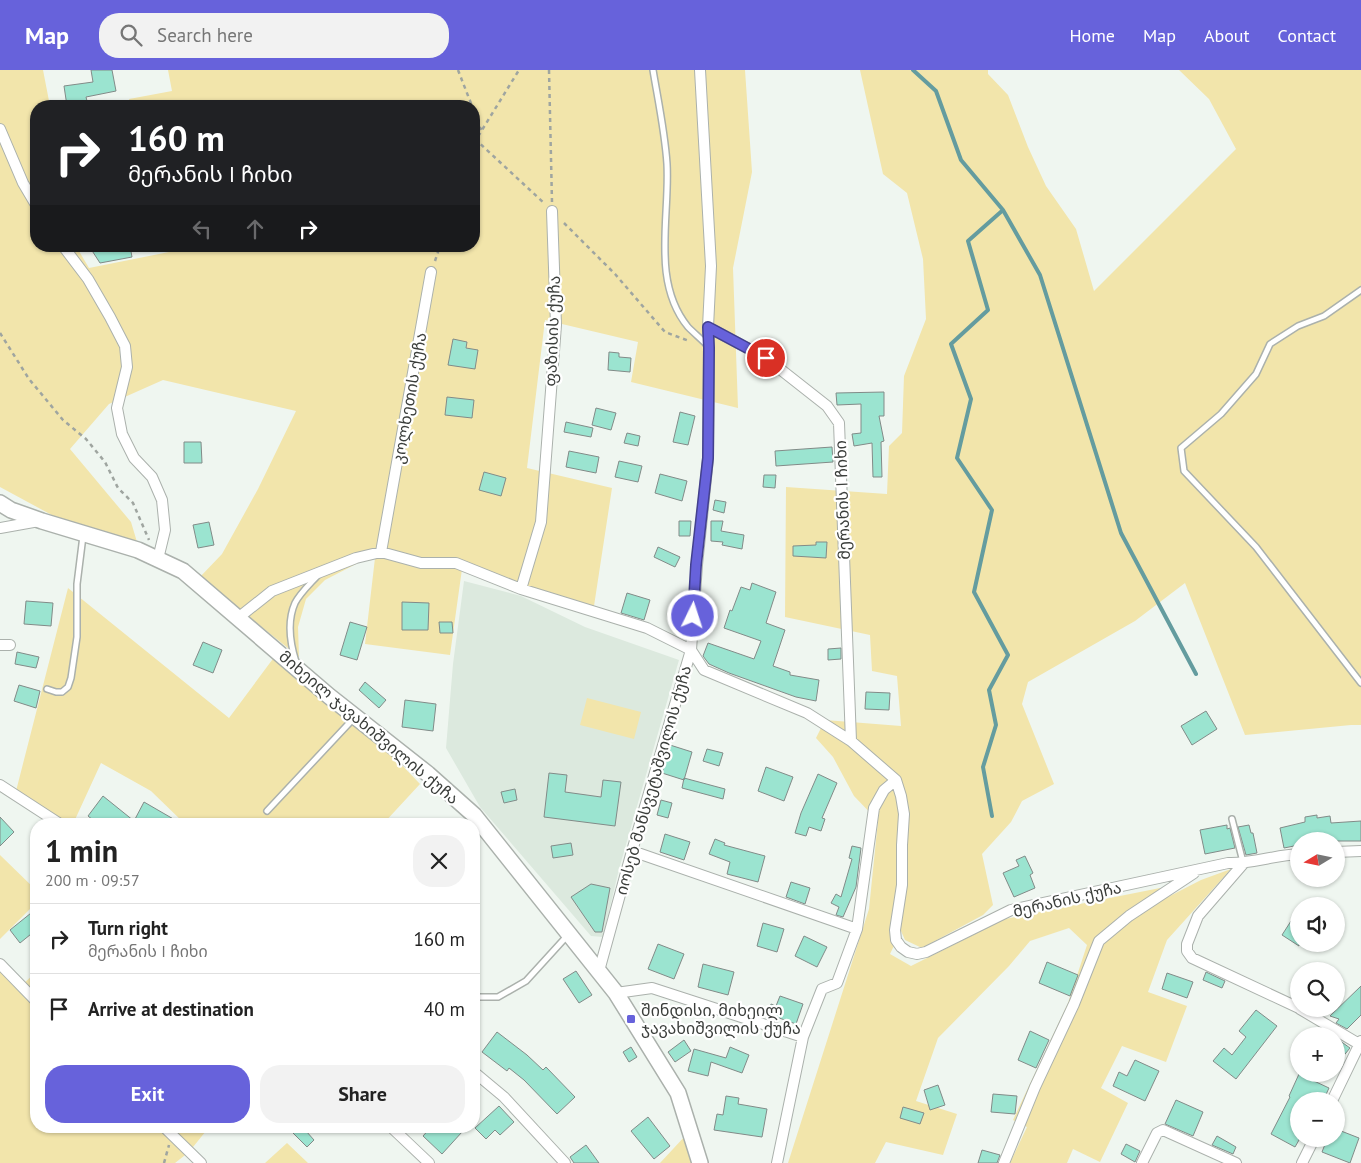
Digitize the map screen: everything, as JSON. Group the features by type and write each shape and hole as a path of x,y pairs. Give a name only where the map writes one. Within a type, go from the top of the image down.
{"main road":[{"path":"0,503 12,510 42,521"},
{"name":"მიხეილ ჯავახიშვილის ქუჩა","path":"42,521 138,550 182,571 298,669 428,774 476,818"},
{"name":"მიხეილ ჯავახიშვილის ქუჩა","path":"480,822 616,993 678,1093 700,1163"}],"street":[{"name":"იოსებ მანსვეტაშვილის ქუჩა","path":"599,971 691,650 696,565 708,458 708,327 711,266 700,70"},
{"path":"0,129 30,195"},
{"name":"ფაზისის ქუჩა","path":"521,589 541,522 556,325 552,211"},
{"path":"67,252 88,279 124,346 127,367 117,408 122,434 134,458 152,477 162,500 164,530 158,560"},
{"name":"კოლხეთის ქუჩა","path":"381,552 432,272"},
{"name":"მერანის I ჩიხი","path":"708,327 766,358 827,406 838,423 851,741"},
{"name":"მიხეილ ჯავახიშვილის ქუჩა","path":"0,528 42,521"},
{"path":"238,618 272,591 356,558 381,552 421,563 456,563 521,589 647,628 691,650 704,670 807,713 851,741 896,780 884,790 874,808 857,929 837,983 822,989 803,1037 777,1163"},
{"name":"მერანის ქუჩა","path":"896,780 904,814 902,885 895,930 896,940 908,952 917,954 926,952 1011,910 1228,863 1243,864 1290,855"},
{"path":"0,785 51,818"},
{"path":"632,851 857,929"},
{"path":"1345,852 1361,851"},
{"path":"1243,864 1198,916 1187,944 1187,951 1192,958 1290,1004"},
{"path":"1004,1163 1035,1086 1074,1004 1099,941 1129,916 1198,871"},
{"path":"0,964 30,996"},
{"path":"616,993 652,988 803,1037"},
{"path":"1315,1017 1360,1042 1336,1092"},
{"path":"480,1077 504,1096 565,1163"},
{"path":"1142,1163 1156,1133 1163,1130 1236,1163"},
{"path":"170,1133 201,1163"},
{"path":"397,1133 428,1163"},
{"path":"1302,1163 1310,1147"}],"lane":[{"path":"653,70 667,164 666,254 668,284 675,306 687,326 709,348"},
{"path":"1361,290 1324,316 1298,326 1270,344 1256,374 1221,414 1181,448 1184,470 1256,547 1361,684"},
{"path":"47,689 62,692 68,687 71,678 77,637 77,584 83,533"},
{"path":"298,669 291,647 290,619 296,601 320,572"},
{"path":"267,811 355,716"},
{"path":"1232,819 1243,864"},
{"path":"480,997 498,997 526,981 570,934"}],"path":[{"path":"458,70 470,100"},
{"path":"481,130 519,70"},
{"path":"549,70 552,211"},
{"path":"480,146 552,211 615,274 665,332 709,348"},
{"path":"432,272 438,252"},
{"path":"0,333 29,379 63,420 86,439 105,462 118,488 133,503 158,560"},
{"path":"164,1163 168,1148 174,1137"}],"shaded area":[{"path":"0,70 43,70 49,100 30,100 30,252 80,252 89,268 169,252 480,252 480,100 129,100 172,91 168,70 745,70 752,172 733,268 738,408 631,382 638,342 545,320 527,468 612,488 594,606 522,584 462,569 450,655 365,644 375,558 358,563 325,580 306,599 298,627 299,657 200,577 222,554 258,489 296,411 163,380 109,404 70,449 131,522 137,542 61,520 0,487"},
{"path":"860,70 988,70 988,74 1008,95 1028,147 1046,186 1076,229 1094,291 1236,149 1209,99 1179,70 1361,70 1361,725 1245,735 1185,583 1135,621 1028,682 1022,704 1054,784 1022,801 1011,822 982,854 993,905 983,915 922,948 905,940 901,931 890,954 911,966 1005,919 1160,888 1168,897 1201,880 1231,869 1167,940 1148,992 1187,1006 1166,1062 1122,1046 1101,1088 1128,1103 1100,1162 1073,1149 1067,1163 1010,1163 1027,1127 1013,1120 1068,1003 1087,945 1069,928 1030,941 1009,966 938,1038 916,1101 957,1114 943,1155 886,1142 875,1163 788,1163 869,909 878,821 854,796 833,757 816,738 825,720 901,726 897,676 872,671 870,635 785,617 786,487 887,494 889,446 902,433 904,376 926,319 923,259 907,193 883,174"},
{"path":"464,581 521,596 585,627 679,660 619,869 603,937 591,936 480,807 446,748 453,664"},
{"path":"68,588 229,718 278,652 355,716 420,784 389,818 179,818 151,791 101,763 76,818 51,818 15,795"},
{"path":"587,698 641,712 634,739 580,725"},
{"path":"0,855 30,884 30,909 0,939"},
{"path":"0,964 21,986 30,978 30,1133 204,1133 189,1152 175,1163 0,1163"},
{"path":"686,1135 694,1163 660,1163"},
{"path":"287,1143 308,1163 265,1163"}],"building":[{"path":"91,70 112,70 116,91 86,97 87,100 66,100 64,86 93,82"},
{"path":"93,252 131,252 132,257 100,263"},
{"path":"453,339 467,342 466,348 478,350 475,369 448,365"},
{"path":"609,352 619,353 619,357 631,358 630,372 608,370"},
{"path":"884,392 884,416 879,416 884,441 881,442 882,477 873,477 872,443 854,446 852,434 861,433 861,404 837,405 836,393"},
{"path":"447,397 474,400 472,418 445,415"},
{"path":"596,408 616,413 611,430 592,425"},
{"path":"680,412 695,416 688,445 673,442"},
{"path":"566,422 593,428 591,437 564,432"},
{"path":"627,433 640,436 638,446 624,443"},
{"path":"184,442 201,442 202,463 184,463"},
{"path":"832,447 833,462 776,466 775,451"},
{"path":"569,451 599,457 596,473 566,467"},
{"path":"619,461 642,466 638,482 615,477"},
{"path":"484,472 506,478 501,496 479,490"},
{"path":"660,474 687,481 682,501 655,493"},
{"path":"764,475 776,475 775,488 763,487"},
{"path":"715,500 726,502 724,513 713,510"},
{"path":"679,521 691,521 690,536 679,536"},
{"path":"711,521 723,521 721,531 744,535 742,549 722,545 723,542 711,541"},
{"path":"209,522 214,545 198,548 193,525"},
{"path":"816,542 827,542 826,558 793,556 793,546 816,545"},
{"path":"658,547 680,557 675,567 654,557"},
{"path":"752,583 776,592 766,623 785,630 773,666 790,672 790,675 819,680 816,701 796,697 729,673 709,664 703,656 708,643 754,659 761,641 724,628 741,587 750,590"},
{"path":"627,593 650,600 644,620 621,613"},
{"path":"26,601 53,603 51,626 24,624"},
{"path":"402,602 429,603 428,630 402,630"},
{"path":"350,622 367,627 357,660 340,655"},
{"path":"439,622 452,622 453,633 440,633"},
{"path":"203,642 222,650 213,673 193,665"},
{"path":"841,648 841,659 828,660 828,649"},
{"path":"17,652 39,657 36,668 15,664"},
{"path":"365,682 386,700 379,708 359,690"},
{"path":"19,685 40,691 36,708 14,701"},
{"path":"866,692 890,693 889,710 865,709"},
{"path":"405,700 436,704 433,731 402,727"},
{"path":"1206,711 1217,729 1192,745 1181,726"},
{"path":"670,745 692,752 684,780 662,773"},
{"path":"707,749 723,753 719,766 703,761"},
{"path":"766,767 793,777 784,801 758,791"},
{"path":"549,773 567,775 565,792 601,797 603,780 621,782 615,826 544,817"},
{"path":"818,774 837,783 822,818 825,819 821,831 809,827 806,836 795,833 801,813"},
{"path":"684,778 725,789 723,799 682,788"},
{"path":"515,789 517,800 504,803 501,792"},
{"path":"103,796 130,818 90,818 88,816"},
{"path":"661,800 672,803 668,818 657,815"},
{"path":"144,802 172,818 136,818"},
{"path":"1317,815 1317,818 1330,816 1331,823 1361,821 1361,841 1345,841 1345,832 1290,832 1290,847 1284,848 1280,828 1305,822 1305,817"},
{"path":"0,817 14,832 0,846"},
{"path":"1227,825 1227,829 1230,828 1235,848 1205,854 1200,830"},
{"path":"1249,825 1251,833 1253,833 1257,853 1246,855 1238,827"},
{"path":"665,834 690,842 684,860 660,852"},
{"path":"715,839 725,843 724,845 765,856 758,882 727,874 730,862 709,854"},
{"path":"571,843 573,855 553,858 551,846"},
{"path":"852,846 861,848 856,887 843,917 836,915 839,907 831,903 836,894 841,897 852,859 849,858"},
{"path":"1025,856 1033,873 1030,875 1035,888 1014,897 1003,873 1019,866 1016,860"},
{"path":"791,882 810,888 805,904 786,897"},
{"path":"591,884 610,888 602,932 595,932 571,897"},
{"path":"30,914 30,935 20,943 10,930"},
{"path":"763,923 784,929 777,952 757,946"},
{"path":"1290,923 1290,940 1282,935"},
{"path":"804,936 827,947 817,967 795,956"},
{"path":"658,944 684,954 674,979 648,969"},
{"path":"1047,962 1078,975 1070,996 1039,983"},
{"path":"703,964 734,972 728,995 698,987"},
{"path":"576,971 592,995 579,1003 563,979"},
{"path":"1206,972 1225,981 1222,988 1203,980"},
{"path":"1167,973 1193,982 1187,998 1162,989"},
{"path":"1361,986 1361,1015 1347,1029 1336,1023 1339,1019 1333,1017 1345,1017 1345,1001"},
{"path":"780,996 803,1004 796,1024 768,1014 771,1004 776,1006"},
{"path":"1256,1010 1277,1026 1236,1079 1213,1061 1224,1048 1232,1055 1246,1037 1239,1031"},
{"path":"1030,1031 1049,1040 1036,1068 1018,1060"},
{"path":"497,1032 543,1070 546,1067 575,1097 557,1114 524,1080 509,1068 507,1071 482,1052"},
{"path":"684,1040 691,1051 675,1062 668,1052"},
{"path":"1345,1044 1350,1048 1345,1054"},
{"path":"631,1047 637,1057 629,1062 623,1052"},
{"path":"730,1047 749,1055 742,1073 711,1062 708,1076 688,1071 694,1049 726,1058"},
{"path":"1135,1060 1159,1071 1145,1101 1113,1086 1119,1072 1127,1076"},
{"path":"1295,1082 1316,1082 1329,1088 1327,1092 1291,1092"},
{"path":"938,1085 945,1105 930,1110 924,1090"},
{"path":"993,1094 1017,1096 1015,1114 991,1112"},
{"path":"726,1096 739,1098 738,1104 767,1109 762,1137 714,1130 717,1114 723,1115"},
{"path":"1290,1097 1290,1144 1271,1134"},
{"path":"1176,1100 1203,1112 1193,1136 1165,1124"},
{"path":"499,1106 514,1122 500,1135 495,1130 486,1139 480,1133 480,1123"},
{"path":"903,1107 924,1113 920,1124 900,1118"},
{"path":"648,1117 670,1146 654,1159 631,1131"},
{"path":"293,1133 308,1133 314,1140 307,1147"},
{"path":"426,1133 461,1133 442,1154 423,1136"},
{"path":"1345,1133 1359,1138 1350,1163 1322,1152 1324,1147 1345,1147"},
{"path":"1217,1136 1236,1147 1233,1154 1212,1145"},
{"path":"1126,1144 1140,1151 1135,1162 1121,1154"},
{"path":"586,1145 599,1163 574,1163 570,1157"},
{"path":"982,1150 1000,1155 997,1163 978,1163"}],"waterway":[{"path":"913,70 936,91 961,160 1003,210 968,241 988,310 951,344 971,399 957,458 992,510 974,592 1008,655 989,690 996,725 983,767 992,816"},
{"path":"1003,210 1040,275 1121,533 1196,674"}],"place":[{"name":"შინდისი, მიხეილ ჯავახიშვილის ქუჩა","path":"631,1019"}],"route":[{"path":"693,616 696,565 708,458 708,327 766,358"}]}
